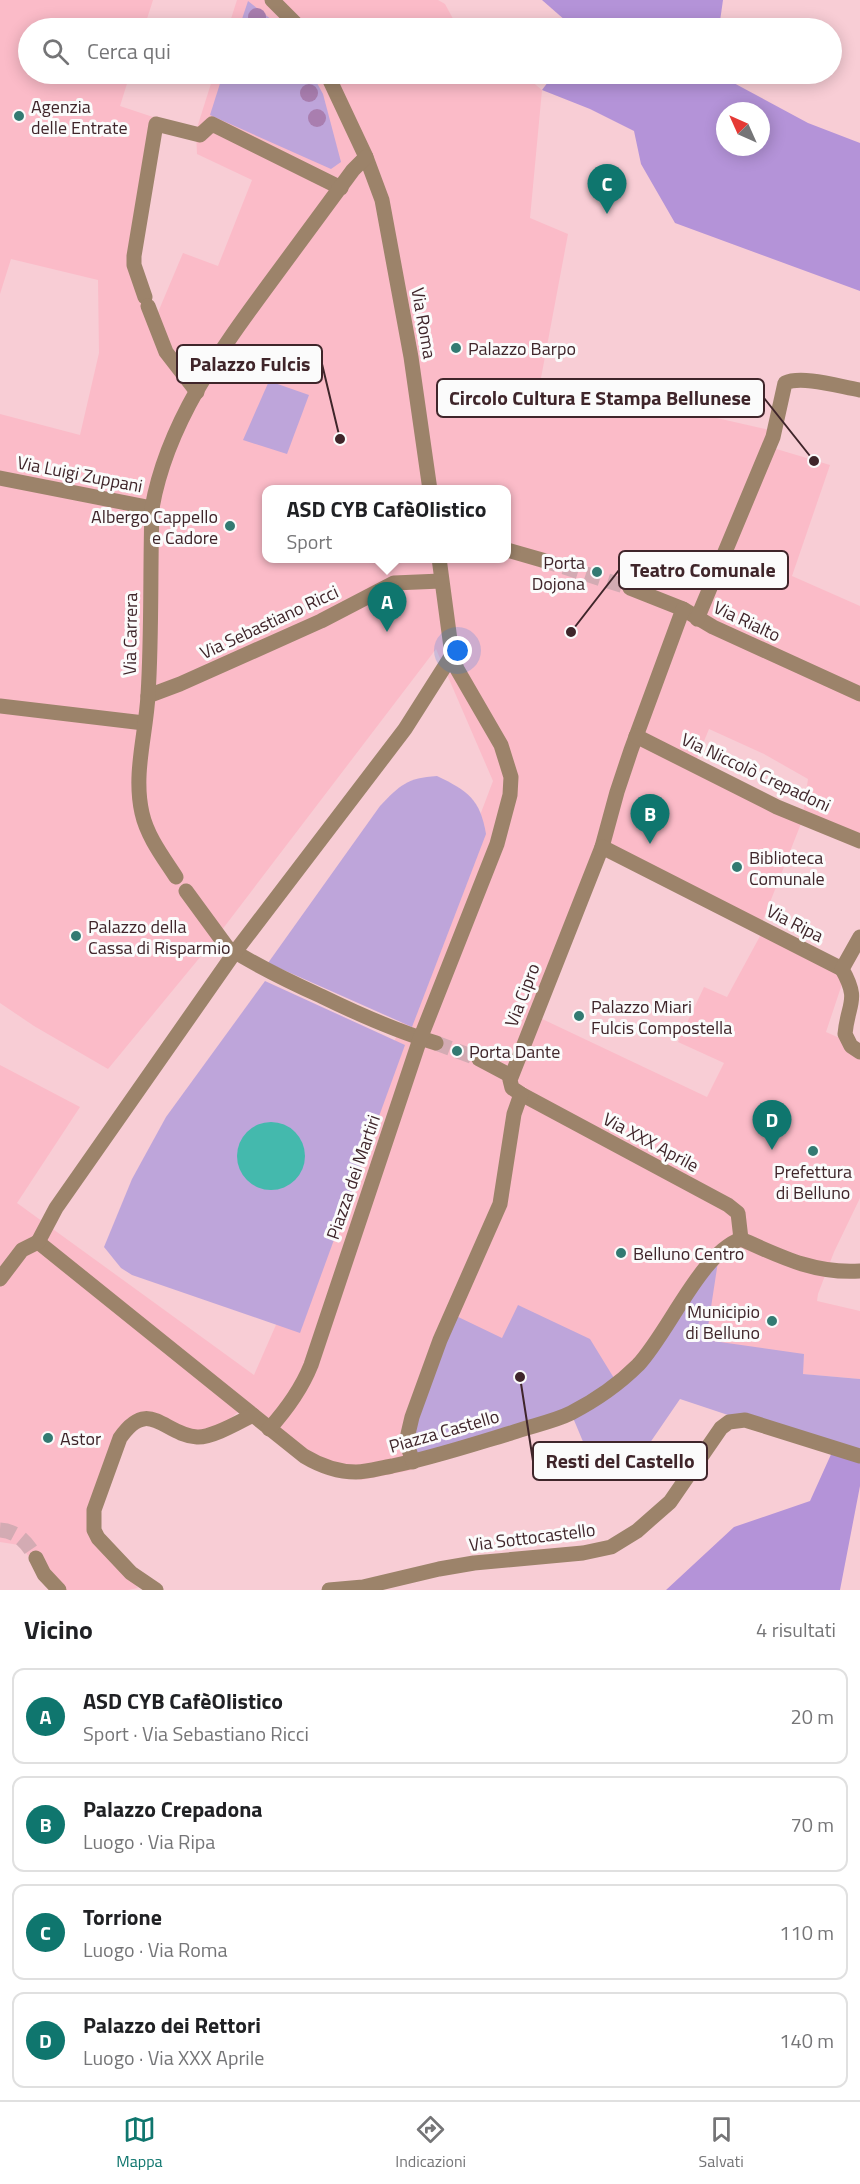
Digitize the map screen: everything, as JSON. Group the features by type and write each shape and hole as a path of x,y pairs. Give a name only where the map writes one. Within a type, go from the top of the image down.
{"street":[{"path":"272,0 290,18"},
{"name":"Via Roma","path":"332,84 366,156 382,200 411,357 429,485"},
{"path":"197,392 166,352 134,265 156,124 200,135 212,124 341,188"},
{"name":"Via Carrera","path":"176,876 146,827 141,811 139,786 148,696 152,508 155,488 171,439 197,392 245,317 366,156"},
{"path":"697,619 773,437 785,383 789,381 814,382 860,390"},
{"name":"Via Luigi Zuppani","path":"0,478 152,508"},
{"path":"511,551 542,560"},
{"path":"439,563 441,581"},
{"name":"Via Sebastiano Ricci","path":"148,696 321,621 394,583 441,581"},
{"name":"Piazza dei Martiri","path":"269,1429 293,1401 311,1365 420,1038 497,844 510,795 511,777 501,745 457,669 452,655 441,581"},
{"name":"Via Rialto","path":"630,588 683,609 697,619 854,692"},
{"name":"Via Cipro","path":"511,1076 602,847 636,736 683,609"},
{"path":"0,1279 22,1250 38,1242 56,1208 235,952 405,729 452,655"},
{"path":"0,706 144,723"},
{"name":"Via Niccolò Crepadoni","path":"636,736 777,807 860,841"},
{"name":"Via Ripa","path":"602,847 842,969"},
{"path":"186,891 227,947 235,952 270,973 381,1024 435,1043"},
{"path":"860,937 842,969 856,993 844,1034 851,1046 860,1052"},
{"path":"413,1462 409,1450 408,1434 412,1417 440,1340 500,1204 514,1114 521,1094 512,1088 511,1076 479,1059"},
{"name":"Via XXX Aprile","path":"521,1094 728,1205 738,1213 741,1239"},
{"path":"741,1239 800,1265 846,1272 860,1271"},
{"name":"Piazza Castello","path":"269,1429 312,1461 334,1468 361,1472 413,1462 566,1415 593,1401 637,1366 654,1347 698,1279 719,1254 730,1244 741,1239"},
{"path":"38,1242 269,1429"},
{"path":"154,1590 117,1559 98,1538 94,1530 94,1510 120,1438 126,1430 142,1419 159,1420 188,1436 199,1437 209,1435 253,1415"},
{"name":"Via Sottocastello","path":"329,1590 363,1587 474,1563 583,1553 611,1547 637,1531 670,1502 721,1428 738,1419 860,1455"},
{"path":"36,1558 44,1574 59,1590"}],"shaded area":[{"path":"0,0 153,0 147,18 18,18 18,84 127,84 120,106 156,118 134,278 156,317 183,253 218,266 252,180 197,154 196,131 211,84 535,84 542,90 530,218 568,234 541,378 770,430 763,445 830,465 792,576 860,606 860,839 802,821 761,925 607,844 538,1017 707,1097 724,1063 678,1042 704,987 727,997 765,927 847,969 826,1032 860,1047 860,1198 834,1252 817,1301 860,1311 860,1379 802,1374 804,1354 626,1387 428,1391 412,1470 361,1480 317,1468 238,1412 204,1441 129,1419 90,1530 138,1588 58,1590 19,1545 0,1542 0,1065 80,1107 17,1203 254,1375 357,1140 493,781 436,649 215,939 108,1069 34,1026 0,1003 0,414 80,435 99,353 98,280 11,259 0,294","holes":["709,729 764,754 808,779 802,821 693,768"]},
{"path":"237,0 438,0 445,4 453,18 231,18"},
{"path":"542,0 723,0 720,18 563,18"},
{"path":"248,1 269,18 242,18"},
{"path":"220,84 318,84 323,94 341,162 331,169 210,115"},
{"path":"546,84 736,84 769,102 716,102 716,156 770,156 770,103 808,123 860,143 860,291 675,223 641,164 634,131 590,109 542,90"},
{"path":"269,381 309,395 287,454 243,440"},
{"path":"437,776 457,786 471,798 480,812 486,834 412,1027 268,963 380,806 405,784"},
{"path":"265,981 405,1045 300,1333 132,1275 121,1268 104,1247 132,1179 166,1117"},
{"path":"719,1255 706,1340 804,1354 803,1374 860,1379 860,1459 680,1399 643,1453 628,1465 620,1456 584,1444 571,1413 413,1462 408,1434 452,1314 502,1338 518,1305 590,1339 617,1383"},
{"path":"833,1450 860,1459 860,1486 840,1590 666,1590 734,1527 810,1501"}],"water":[{"path":"264,1122 278,1122 290,1127 300,1137 305,1156 300,1175 290,1185 278,1190 264,1190 252,1185 242,1175 237,1163 237,1149 242,1137 252,1127"}],"tunnel":[{"path":"542,560 630,588"},
{"path":"436,1043 479,1059"},
{"path":"0,1530 22,1539 36,1558"}],"place":[{"name":"Agenzia delle Entrate","path":"19,116"},
{"name":"Torrione","path":"607,214"},
{"name":"Palazzo Barpo","path":"456,348"},
{"name":"Palazzo Fulcis","path":"340,439"},
{"name":"Circolo Cultura E Stampa Bellunese","path":"814,461"},
{"name":"Albergo Cappello e Cadore","path":"230,526"},
{"name":"Porta Dojona","path":"597,572"},
{"name":"ASD CYB CafèOlistico","path":"387,632"},
{"name":"Teatro Comunale","path":"571,632"},
{"name":"Palazzo Crepadona","path":"650,844"},
{"name":"Biblioteca Comunale","path":"737,867"},
{"name":"Palazzo della Cassa di Risparmio","path":"76,936"},
{"name":"Palazzo Miari Fulcis Compostella","path":"579,1016"},
{"name":"Porta Dante","path":"457,1051"},
{"name":"Palazzo dei Rettori","path":"772,1150"},
{"name":"Prefettura di Belluno","path":"813,1151"},
{"name":"Belluno Centro","path":"621,1253"},
{"name":"Municipio di Belluno","path":"772,1321"},
{"name":"Resti del Castello","path":"520,1377"},
{"name":"Astor","path":"48,1438"}]}
